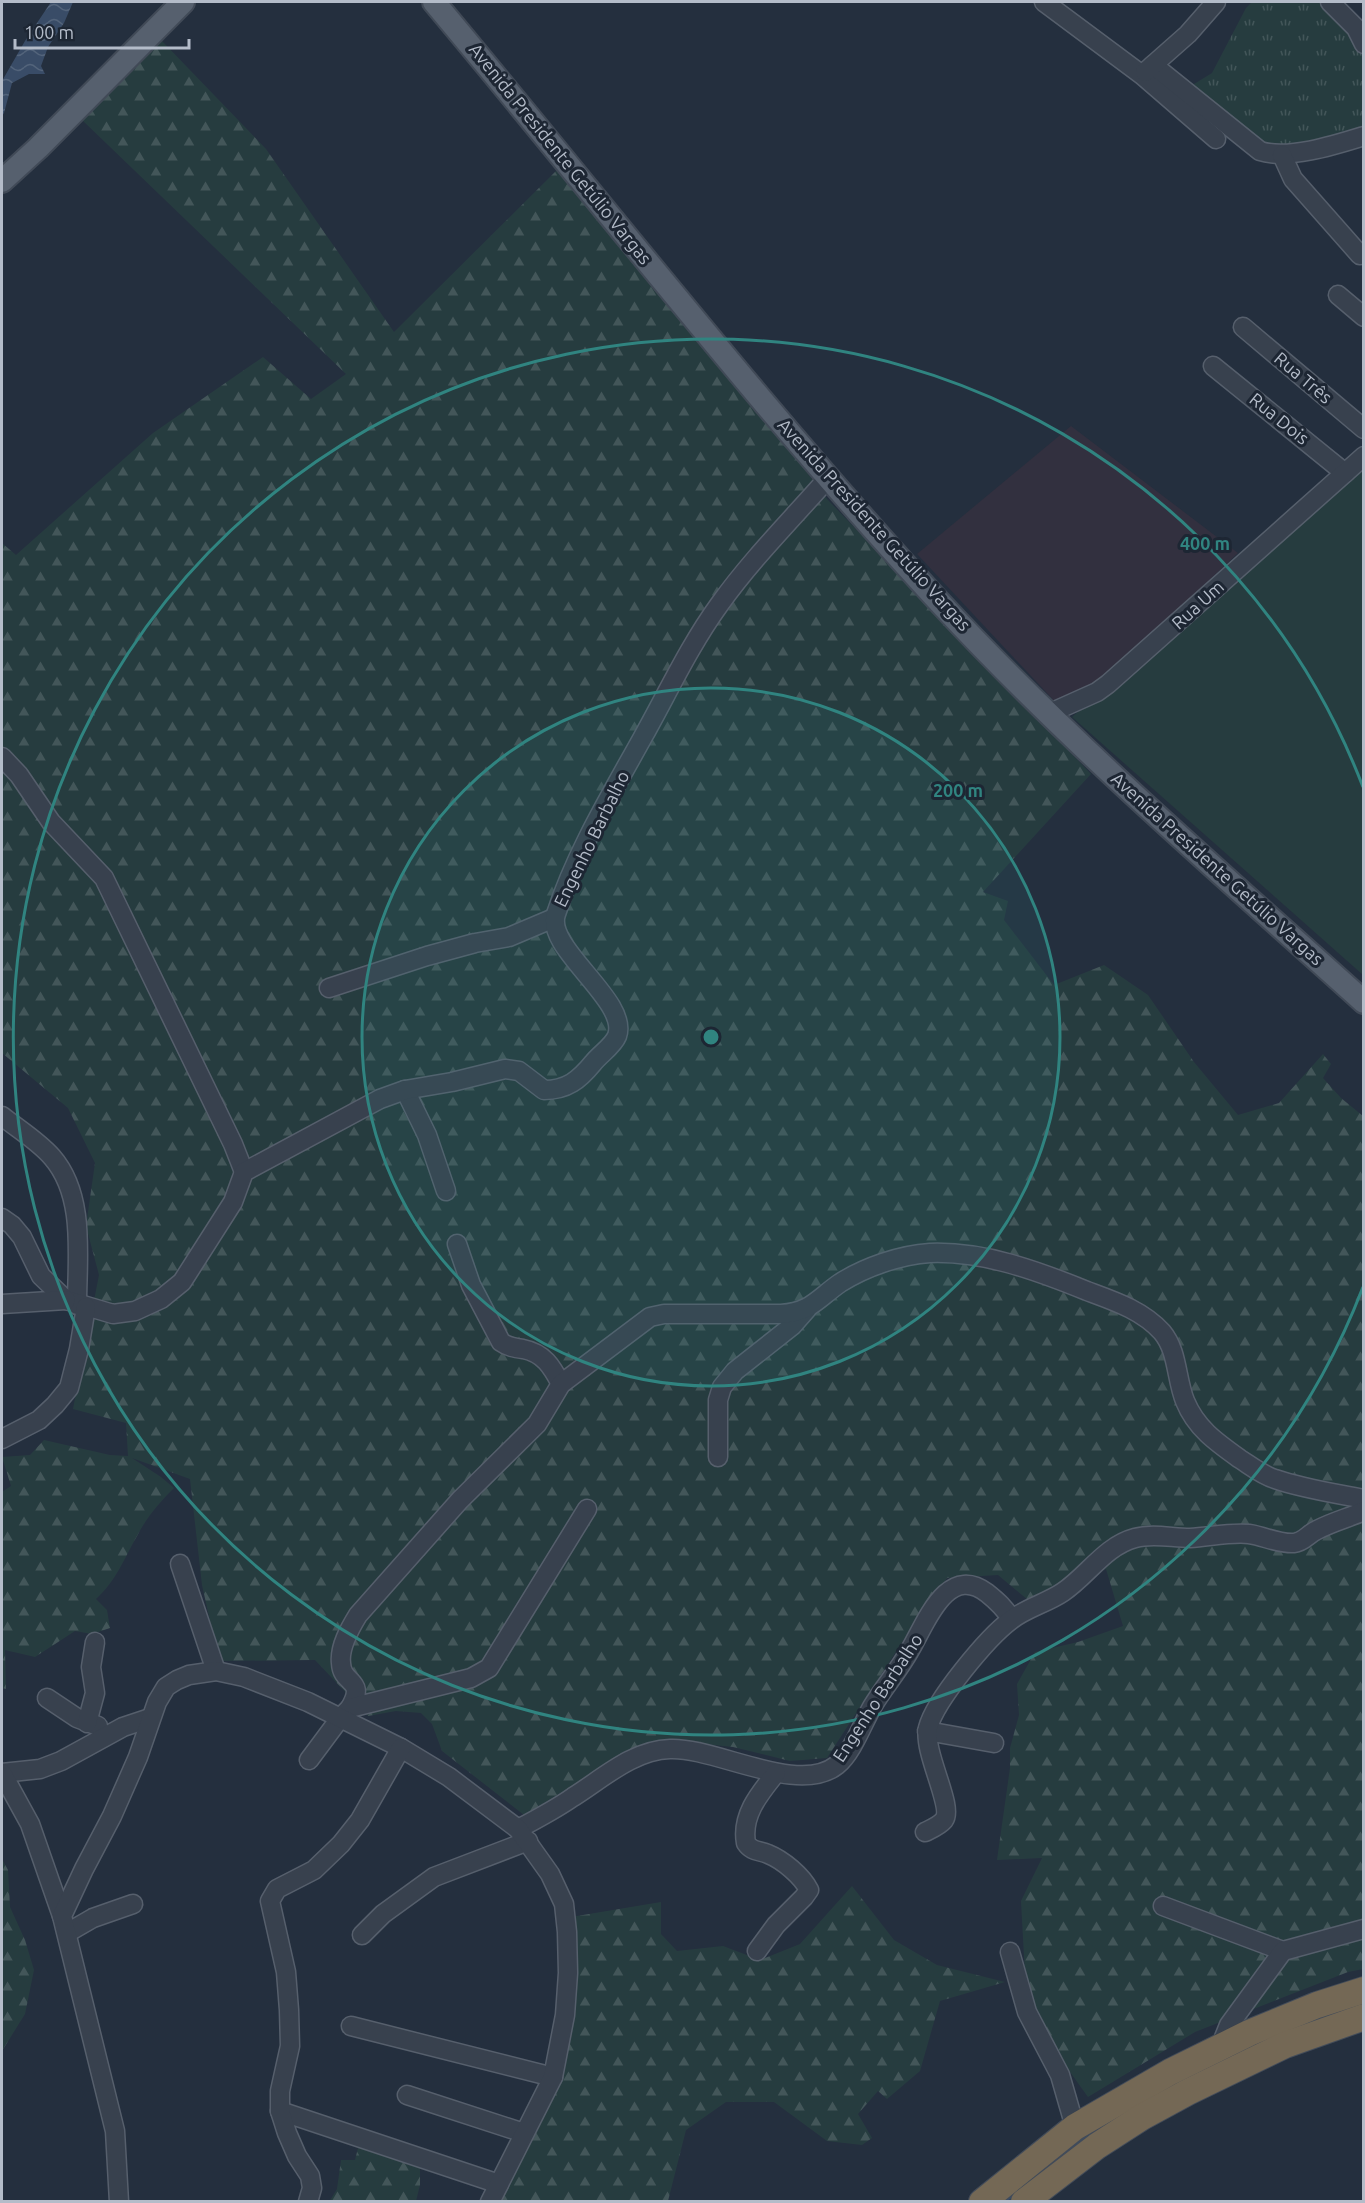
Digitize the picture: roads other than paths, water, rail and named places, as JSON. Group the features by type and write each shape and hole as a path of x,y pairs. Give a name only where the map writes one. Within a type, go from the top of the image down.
{"highway":[{"path":"982,2202 1076,2127 1161,2077 1221,2045 1317,2005 1364,1990"},
{"path":"1024,2202 1097,2146 1142,2117 1285,2045 1364,2017"}],"main road":[{"path":"2,181 38,148 183,2"},
{"name":"Avenida Presidente Getúlio Vargas","path":"434,2 828,478 943,606 1048,714 1364,1002"}],"street":[{"path":"1044,2 1147,70 1260,150 1282,155 1364,136"},
{"path":"1147,70 1188,34 1216,2"},
{"path":"1334,2 1361,32"},
{"path":"1147,70 1216,139"},
{"path":"1282,155 1298,185 1360,255"},
{"path":"1338,295 1364,317"},
{"name":"Rua Três","path":"1243,327 1364,429"},
{"name":"Rua Dois","path":"1213,366 1345,473"},
{"name":"Rua Um","path":"1048,714 1097,692 1108,684 1364,456"},
{"name":"Engenho Barbalho","path":"244,1172 380,1099 405,1090 452,1082 505,1069 514,1069 524,1074 544,1090 565,1088 576,1082 613,1042 618,1032 618,1024 613,1012 594,982 562,942 554,918 594,827 706,623 732,586 828,478"},
{"path":"2,757 19,775 51,822 104,878 233,1144 244,1172 233,1202 182,1282 161,1299 135,1311 113,1314 76,1304 2,1304"},
{"path":"329,988 437,953 508,936 554,918"},
{"path":"405,1090 428,1135 446,1191"},
{"path":"2,1439 39,1420 55,1405 69,1388 79,1348 76,1304 76,1220 73,1193 63,1171 51,1155 4,1124"},
{"path":"2,1218 12,1225 22,1237 41,1276 76,1304"},
{"path":"457,1244 471,1285 501,1342 509,1347 526,1349 544,1358 561,1384"},
{"path":"718,1457 718,1400 722,1387 735,1371 792,1326 807,1309 841,1283 866,1269 928,1253 964,1254 1048,1275 1132,1308 1162,1332 1171,1348 1184,1399 1193,1418 1223,1448 1272,1479 1364,1499"},
{"path":"309,1760 346,1713 357,1692 356,1687 343,1671 340,1661 347,1634 358,1615 460,1500 537,1424 561,1384 636,1326 656,1315 781,1314 807,1309"},
{"path":"346,1713 471,1678 489,1668 587,1509"},
{"path":"925,1832 941,1823 946,1816 946,1804 928,1745 927,1731 934,1714 953,1684 985,1645 1011,1619 1064,1592 1112,1548 1133,1538 1144,1536 1187,1538 1248,1534 1282,1543 1294,1543 1304,1540 1315,1530 1364,1511"},
{"path":"180,1564 216,1671"},
{"name":"Engenho Barbalho","path":"362,1935 383,1914 434,1877 523,1835 571,1799 633,1759 662,1749 673,1749 776,1773 804,1776 830,1770 840,1763 873,1705 909,1653 937,1603 948,1591 961,1584 974,1585 994,1598 1011,1619"},
{"path":"87,1723 95,1693 91,1667 95,1642"},
{"path":"64,1924 84,1869 112,1816 138,1757 150,1718 166,1688 189,1675 216,1671 244,1677 346,1713 449,1777 523,1835 550,1875 564,1904 567,1932 568,1973 565,2015 553,2077 490,2202"},
{"path":"47,1698 87,1723 117,1731"},
{"path":"119,2202 115,2131 64,1924 30,1824 2,1773 40,1769 68,1758 117,1731 150,1718"},
{"path":"927,1731 994,1743"},
{"path":"308,2202 312,2188 310,2176 297,2156 280,2111 280,2091 290,2046 289,2010 285,1972 270,1901 277,1889 314,1870 341,1844 360,1820 401,1748"},
{"path":"757,1951 776,1925 804,1898 809,1890 781,1861 767,1853 753,1850 746,1843 745,1830 755,1800 776,1773"},
{"path":"64,1924 93,1918 133,1904"},
{"path":"1163,1906 1283,1952 1364,1929"},
{"path":"1010,1952 1027,2012 1060,2074 1076,2127"},
{"path":"1221,2045 1229,2025 1283,1952"},
{"path":"351,2026 553,2077"},
{"path":"408,2094 524,2133"},
{"path":"280,2111 499,2184"}],"water":[{"path":"51,2 73,2 64,23 48,47 41,66 45,74 29,74 12,83 2,116 2,81"}],"waterway":[{"path":"1294,2028 1309,2022"},
{"path":"1223,2060 1249,2048"},
{"path":"1032,2178 1106,2123"},
{"path":"1004,2202 1024,2184"}]}
